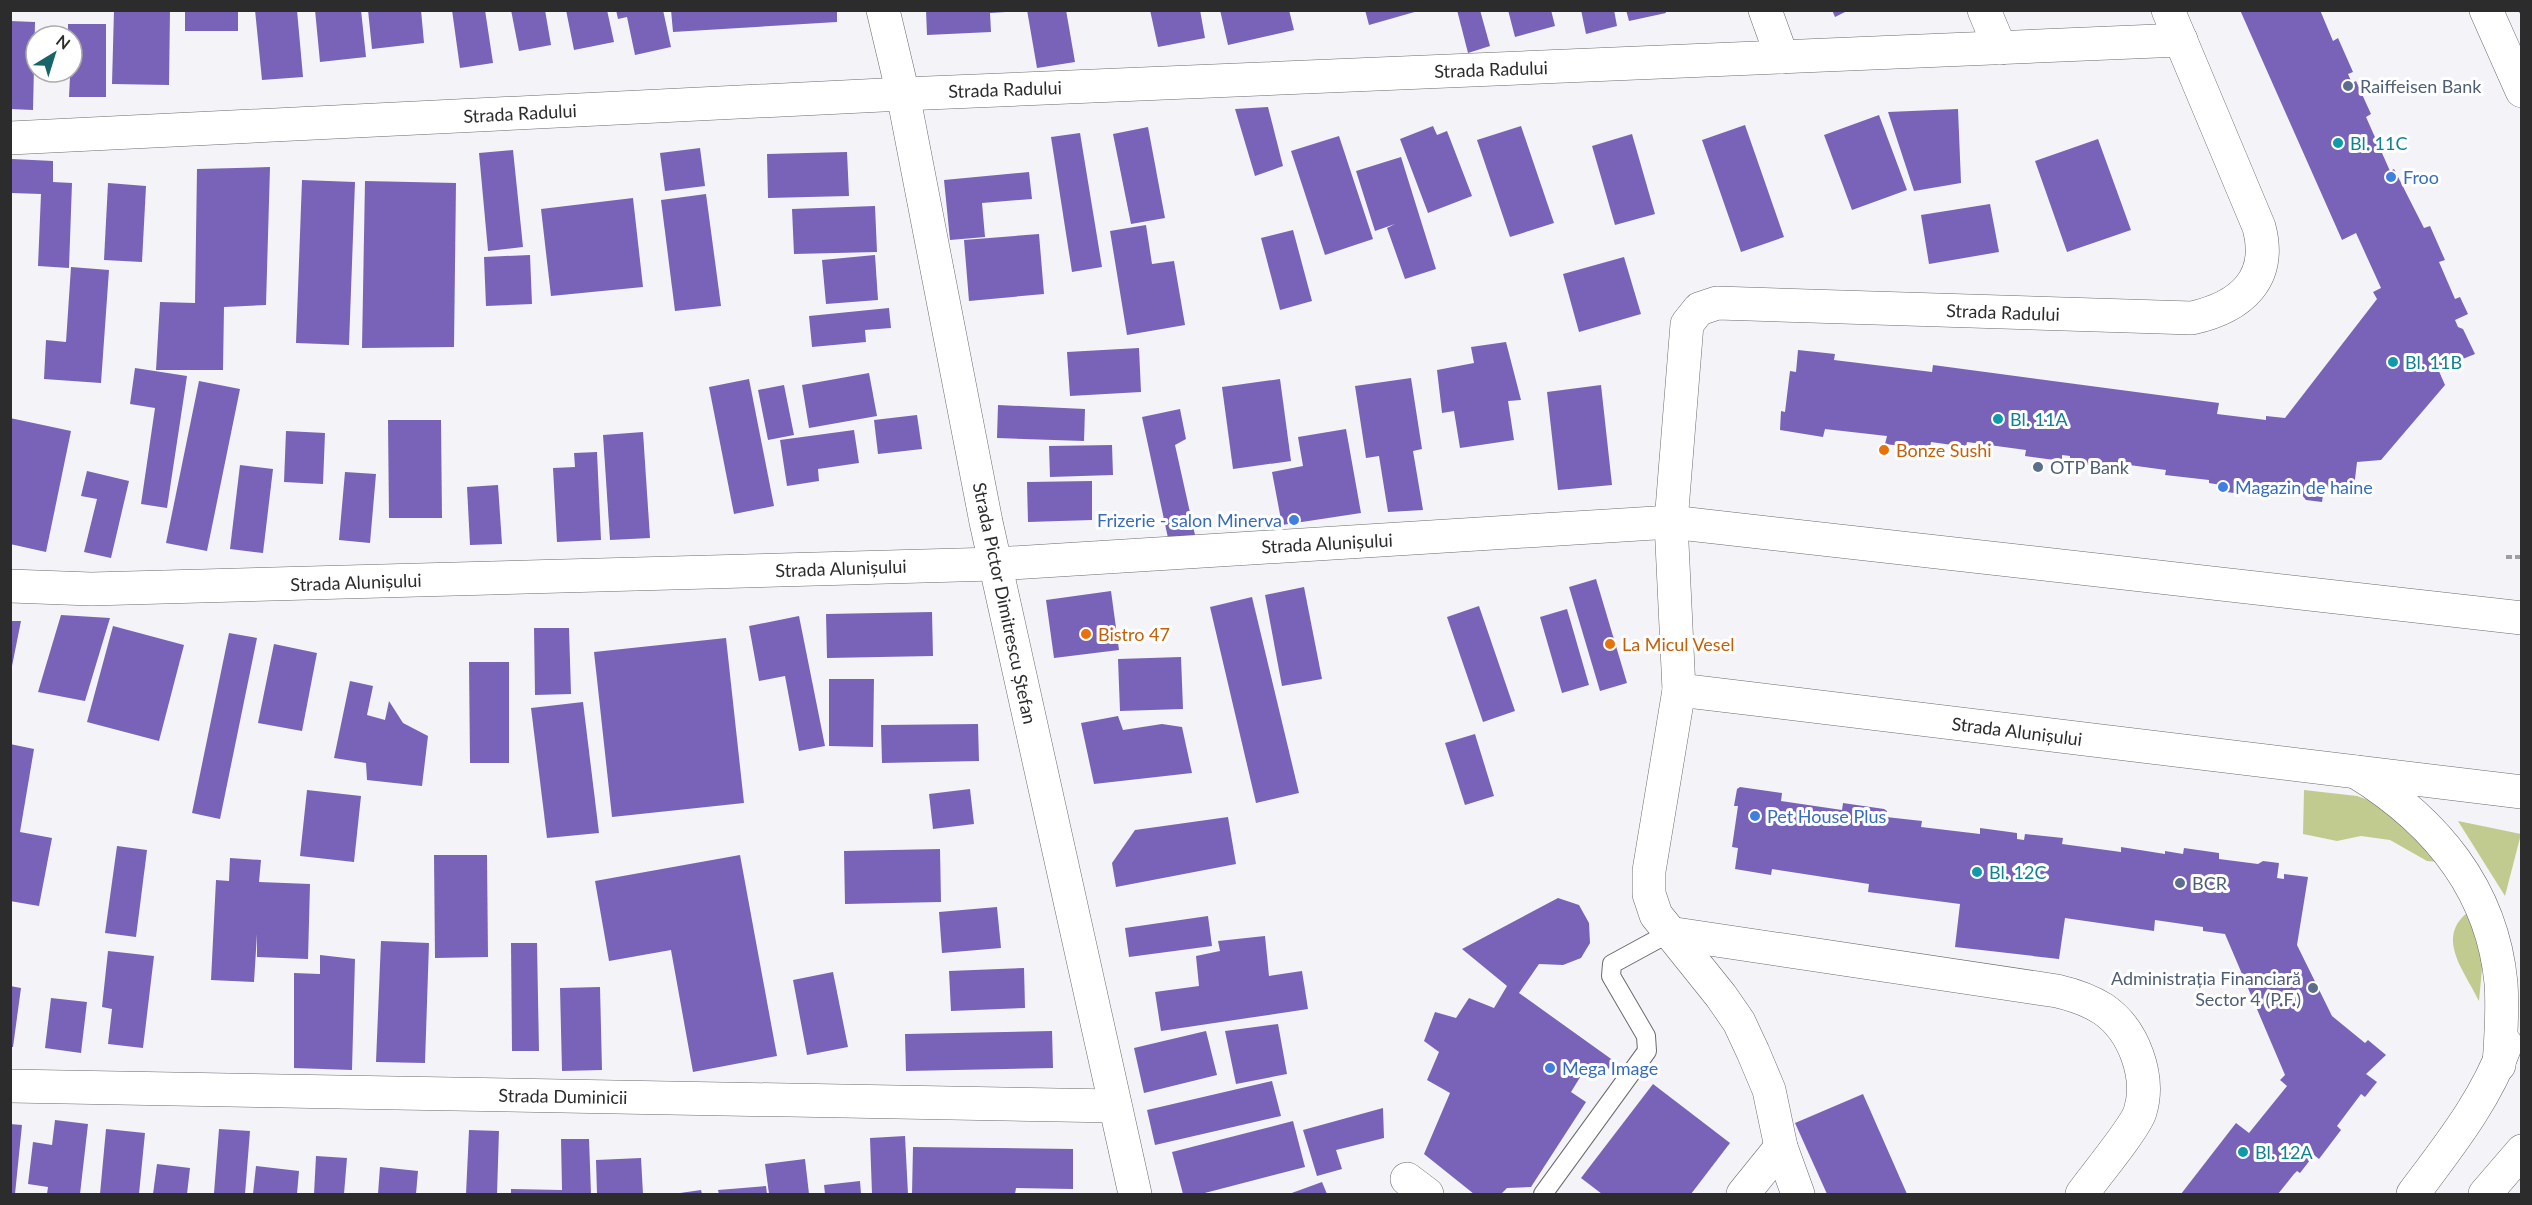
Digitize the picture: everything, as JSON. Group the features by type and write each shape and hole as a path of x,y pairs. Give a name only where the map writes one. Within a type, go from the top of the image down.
{"street":[{"name":"Strada Pictor Dimitrescu Ștefan","path":"883,10 903,94 995,564 1135,1194"},
{"path":"1765,10 1782,57"},
{"path":"1984,10 2000,48"},
{"path":"2486,10 2522,92"},
{"name":"Strada Radului","path":"10,138 903,94 2000,48 2175,25 2263,243 2264,259 2260,272 2239,296 2226,307 2192,318 1717,303 1700,309 1687,324 1671,522"},
{"path":"1671,522 1679,690 1649,870 1649,894 1656,915 1739,1022 1768,1090 1781,1148 1798,1194"},
{"name":"Strada Alunișului","path":"10,586 91,589 995,564 1671,522 2522,618"},
{"name":"Strada Alunișului","path":"1679,690 2522,792"},
{"path":"2356,772 2392,794 2429,827 2452,855 2470,885 2485,917 2499,972 2501,1024 2499,1065"},
{"path":"1669,933 2057,991 2080,997 2105,1010 2123,1027 2137,1054 2144,1090 2140,1113 2082,1194"},
{"path":"2413,1194 2459,1131 2499,1065 2522,1000"},
{"name":"Strada Duminicii","path":"10,1086 1115,1106"},
{"path":"1743,1194 1781,1148"},
{"path":"2485,1194 2522,1151"}],"lane":[{"path":"1543,1194 1647,1051 1646,1036 1611,976 1612,964 1669,933"}],"path":[{"path":"2506,557 2522,557"}],"green space":[{"path":"2304,790 2357,796 2391,808 2451,863 2427,861 2390,840 2361,836 2337,841 2303,834"},
{"path":"2458,821 2521,834 2505,896"},
{"path":"2471,910 2483,958 2479,1001 2460,966 2453,942 2454,931 2460,920"}],"building":[{"path":"114,10 170,10 169,85 112,84"},
{"path":"185,10 238,10 238,31 185,31"},
{"path":"255,10 297,10 303,77 262,80"},
{"path":"315,10 361,10 366,57 320,62"},
{"path":"368,10 421,10 424,43 372,49"},
{"path":"452,10 485,10 493,63 460,68"},
{"path":"511,10 545,10 551,45 519,51"},
{"path":"566,10 607,10 614,42 574,50"},
{"path":"616,10 663,10 671,47 635,55 627,17 618,19"},
{"path":"671,10 837,10 837,22 673,32"},
{"path":"926,10 1006,10 1006,12 990,13 991,32 927,35"},
{"path":"1027,10 1066,10 1075,62 1037,68"},
{"path":"1150,10 1200,10 1205,38 1158,47"},
{"path":"1220,10 1289,10 1294,30 1228,45"},
{"path":"1365,10 1418,10 1418,11 1369,25"},
{"path":"1457,10 1480,10 1490,46 1468,53"},
{"path":"1508,10 1551,10 1555,26 1515,37"},
{"path":"1581,10 1614,10 1617,26 1586,34"},
{"path":"1626,10 1665,10 1666,13 1629,21"},
{"path":"1832,10 1849,10 1835,17"},
{"path":"2240,10 2320,10 2333,41 2338,38 2353,72 2348,74 2352,83 2356,81 2371,114 2366,117 2390,171 2394,169 2424,228 2430,226 2445,260 2439,262 2455,299 2460,297 2468,314 2455,320 2458,327 2463,329 2475,354 2438,369 2445,385 2381,460 2357,462 2353,496 2330,493 2330,488 2324,487 2322,502 2306,500 2302,495 2262,490 2261,496 2226,492 2227,486 2209,483 2209,480 2165,475 2166,470 2107,462 2107,468 2070,462 2070,456 2062,455 2062,461 2025,456 2026,450 1967,442 1966,447 1931,442 1927,449 1885,444 1887,436 1825,429 1823,437 1780,430 1781,411 1785,412 1790,371 1796,372 1798,350 1835,354 1834,360 1932,372 1933,365 2219,403 2217,414 2266,420 2266,416 2285,418 2377,299 2373,292 2381,288 2356,233 2342,240"},
{"path":"10,21 35,22 35,24 24,24 24,84 34,84 33,110 10,109"},
{"path":"84,24 106,24 106,97 69,97 70,84 84,84"},
{"path":"1268,107 1283,166 1255,176 1235,109"},
{"path":"1958,109 1961,183 1914,191 1888,112"},
{"path":"1879,115 1907,190 1852,210 1824,135"},
{"path":"1745,125 1784,237 1741,252 1702,140"},
{"path":"1433,126 1437,135 1447,131 1472,196 1428,213 1400,139"},
{"path":"1521,126 1554,223 1510,237 1477,140"},
{"path":"1148,127 1165,218 1131,224 1113,134"},
{"path":"1080,133 1102,267 1072,272 1051,137"},
{"path":"1632,134 1655,214 1615,225 1592,146"},
{"path":"1339,136 1373,239 1325,255 1291,151"},
{"path":"2098,139 2131,230 2067,252 2035,161"},
{"path":"700,148 705,186 665,191 660,153"},
{"path":"513,150 523,247 488,251 479,153"},
{"path":"847,152 849,196 768,198 767,154"},
{"path":"1401,157 1436,269 1405,279 1387,228 1395,224 1375,231 1356,171"},
{"path":"12,159 53,161 53,182 72,183 69,268 38,266 41,194 11,193"},
{"path":"270,167 266,305 224,307 223,370 156,370 160,302 195,303 197,169"},
{"path":"1029,172 1032,199 982,203 985,237 950,240 944,180"},
{"path":"302,180 355,182 349,345 296,343"},
{"path":"365,181 456,183 454,347 362,348"},
{"path":"108,183 146,186 142,262 104,260"},
{"path":"706,194 721,306 675,311 661,200"},
{"path":"633,198 643,287 551,296 541,209"},
{"path":"1990,204 1999,252 1929,264 1921,215"},
{"path":"875,206 877,252 794,254 792,209"},
{"path":"1146,225 1152,264 1174,261 1185,325 1127,335 1110,231"},
{"path":"1293,230 1312,301 1280,310 1261,238"},
{"path":"1039,234 1044,294 969,301 964,240"},
{"path":"530,255 532,304 486,306 484,257"},
{"path":"875,255 878,300 826,304 822,260"},
{"path":"1624,257 1641,314 1579,332 1563,274"},
{"path":"71,267 109,270 101,383 44,379 46,340 66,342"},
{"path":"889,308 891,328 865,330 866,342 812,347 809,316"},
{"path":"1506,342 1521,400 1508,401 1514,440 1460,448 1454,411 1442,413 1437,370 1474,363 1471,347"},
{"path":"1139,348 1141,392 1070,396 1067,352"},
{"path":"135,368 187,376 167,508 141,504 155,408 130,404"},
{"path":"869,373 877,416 809,428 802,385"},
{"path":"1411,378 1422,449 1413,451 1423,510 1388,512 1379,456 1366,458 1355,386"},
{"path":"749,379 774,506 734,514 709,387"},
{"path":"1280,379 1291,461 1233,469 1222,387"},
{"path":"199,381 240,389 207,551 166,543"},
{"path":"784,385 794,435 768,440 758,390"},
{"path":"1601,385 1612,485 1558,490 1547,392"},
{"path":"998,405 1085,409 1084,441 997,438"},
{"path":"1180,409 1186,439 1175,445 1195,535 1168,538 1142,417"},
{"path":"917,415 922,449 878,454 874,420"},
{"path":"10,418 71,431 46,552 10,544"},
{"path":"388,420 441,420 442,518 389,518"},
{"path":"1346,429 1361,513 1282,525 1272,472 1303,466 1298,437"},
{"path":"854,430 859,463 818,469 819,481 787,486 780,440"},
{"path":"286,431 325,433 323,484 284,482"},
{"path":"643,432 650,538 610,540 603,435"},
{"path":"1112,445 1113,475 1050,477 1049,446"},
{"path":"597,452 601,540 557,542 553,468 575,467 574,453"},
{"path":"240,465 273,469 263,553 230,549"},
{"path":"87,471 129,481 111,558 84,552 97,499 81,496"},
{"path":"345,472 376,474 370,543 339,540"},
{"path":"1092,481 1092,520 1028,522 1027,482"},
{"path":"498,485 502,544 470,545 467,487"},
{"path":"1596,579 1627,683 1600,691 1569,587"},
{"path":"1304,587 1322,679 1282,686 1265,595"},
{"path":"1111,591 1119,650 1054,658 1046,600"},
{"path":"1252,597 1299,793 1256,803 1210,607"},
{"path":"1479,606 1515,711 1483,722 1447,617"},
{"path":"1567,609 1589,685 1562,693 1540,617"},
{"path":"932,612 933,656 827,658 826,614"},
{"path":"61,615 110,618 85,701 38,692"},
{"path":"799,616 825,746 799,751 785,676 759,681 749,626"},
{"path":"10,621 21,621 12,666 10,666"},
{"path":"113,626 184,645 159,741 87,722"},
{"path":"534,628 569,628 571,694 535,695"},
{"path":"229,633 257,638 220,819 192,813"},
{"path":"726,638 744,803 612,817 594,652"},
{"path":"274,644 317,653 302,731 258,723"},
{"path":"1181,657 1183,709 1120,711 1118,659"},
{"path":"469,662 509,662 509,763 470,763"},
{"path":"829,679 874,679 873,747 829,746"},
{"path":"350,681 373,686 367,715 385,720 389,701 403,723 428,736 422,786 367,780 366,763 334,758"},
{"path":"583,702 599,833 547,838 531,708"},
{"path":"1118,716 1123,730 1162,724 1182,727 1192,773 1094,784 1081,723"},
{"path":"978,724 979,761 882,763 881,725"},
{"path":"1475,734 1494,796 1465,805 1445,743"},
{"path":"10,744 34,749 20,832 52,838 39,906 10,901"},
{"path":"1740,787 1782,793 1781,801 1842,810 1843,803 1884,809 1887,811 1886,817 1922,821 1921,827 1980,834 1980,828 2017,833 2017,839 2024,840 2025,834 2063,838 2062,844 2121,852 2121,847 2165,854 2165,851 2183,854 2184,848 2219,853 2219,859 2258,864 2263,861 2279,863 2277,878 2284,879 2284,874 2308,877 2297,945 2332,1016 2365,1043 2368,1040 2386,1055 2366,1074 2377,1082 2365,1097 2361,1094 2337,1126 2341,1130 2319,1159 2314,1155 2300,1173 2297,1171 2278,1194 2181,1194 2236,1123 2249,1133 2287,1086 2280,1080 2285,1075 2225,934 2203,931 2203,927 2155,920 2154,931 2065,918 2059,959 1955,947 1960,904 1868,892 1869,884 1772,869 1771,875 1735,869 1738,848 1732,847 1738,806 1734,806 1737,789"},
{"path":"970,789 974,824 933,829 929,794"},
{"path":"307,790 361,796 354,862 300,856"},
{"path":"1228,817 1236,864 1116,887 1112,863 1135,830"},
{"path":"117,846 147,850 136,937 105,933"},
{"path":"940,849 941,902 845,904 844,851"},
{"path":"434,855 487,855 488,957 435,958"},
{"path":"740,855 777,1056 693,1072 671,950 609,961 595,881"},
{"path":"230,858 261,860 259,882 310,884 308,959 257,957 257,934 254,982 211,980 216,880 229,881"},
{"path":"1558,898 1579,905 1589,923 1590,943 1581,958 1563,965 1539,964 1519,993 1614,1061 1603,1076 1587,1066 1571,1092 1586,1102 1531,1187 1507,1188 1501,1194 1474,1194 1424,1154 1450,1093 1427,1080 1439,1052 1424,1041 1435,1012 1456,1018 1469,998 1494,1008 1507,986 1462,949"},
{"path":"997,907 1001,948 942,953 939,912"},
{"path":"1208,916 1212,946 1129,957 1125,928"},
{"path":"1265,936 1269,976 1302,971 1308,1009 1161,1031 1155,992 1199,986 1196,956 1220,951 1218,941"},
{"path":"381,941 429,943 425,1063 376,1062"},
{"path":"511,943 537,943 539,1051 512,1051"},
{"path":"108,951 154,956 143,1048 108,1044 112,1009 102,1007"},
{"path":"320,955 355,959 352,1070 294,1068 294,973 320,974"},
{"path":"1024,968 1025,1008 951,1011 949,971"},
{"path":"833,972 848,1047 807,1055 793,980"},
{"path":"10,986 21,988 13,1047 10,1047"},
{"path":"600,987 602,1070 562,1071 560,988"},
{"path":"51,998 87,1002 81,1053 45,1048"},
{"path":"1278,1024 1287,1074 1236,1084 1225,1031"},
{"path":"1052,1031 1053,1068 906,1071 905,1034"},
{"path":"1206,1031 1217,1075 1144,1093 1134,1048"},
{"path":"1272,1081 1281,1116 1155,1145 1147,1110"},
{"path":"1653,1084 1730,1143 1691,1194 1602,1194 1581,1178"},
{"path":"1863,1094 1907,1194 1827,1194 1795,1123"},
{"path":"1383,1108 1384,1138 1336,1150 1342,1169 1317,1176 1303,1130"},
{"path":"55,1120 88,1124 80,1194 47,1194 48,1187 28,1184 33,1142 52,1145"},
{"path":"1293,1121 1305,1167 1201,1194 1183,1194 1172,1152"},
{"path":"10,1124 22,1125 15,1194 10,1194"},
{"path":"106,1129 145,1133 139,1194 100,1194"},
{"path":"219,1129 250,1131 245,1194 214,1193"},
{"path":"469,1130 499,1131 497,1194 466,1194"},
{"path":"905,1136 908,1194 872,1194 870,1138"},
{"path":"561,1139 589,1139 591,1194 511,1194 511,1189 562,1190"},
{"path":"913,1147 1073,1149 1073,1189 1016,1188 1015,1194 912,1194"},
{"path":"316,1156 347,1158 344,1194 314,1194"},
{"path":"641,1158 643,1194 597,1194 596,1160"},
{"path":"805,1159 809,1194 769,1194 765,1164"},
{"path":"157,1164 190,1168 187,1194 153,1194"},
{"path":"256,1166 299,1171 297,1194 253,1194"},
{"path":"380,1167 418,1171 416,1194 378,1194"},
{"path":"860,1181 861,1194 825,1194 824,1185"},
{"path":"1322,1182 1327,1194 1289,1194"},
{"path":"766,1186 767,1194 719,1194 718,1190"},
{"path":"701,1190 702,1194 680,1194 680,1193"}],"tram line":[{"path":"2519,10 2522,16"}],"place":[{"name":"Raiffeisen Bank","path":"2348,86"},
{"name":"Bl. 11C","path":"2338,143"},
{"name":"Froo","path":"2391,177"},
{"name":"Bl. 11B","path":"2393,362"},
{"name":"Bl. 11A","path":"1998,419"},
{"name":"Bonze Sushi","path":"1884,450"},
{"name":"OTP Bank","path":"2038,467"},
{"name":"Magazin de haine","path":"2223,487"},
{"name":"Frizerie - salon Minerva","path":"1294,520"},
{"name":"Bistro 47","path":"1086,634"},
{"name":"La Micul Vesel","path":"1610,644"},
{"name":"Pet House Plus","path":"1755,816"},
{"name":"Bl. 12C","path":"1977,872"},
{"name":"BCR","path":"2180,883"},
{"name":"Administrația Financiară Sector 4 (P.F.)","path":"2313,988"},
{"name":"Mega Image","path":"1550,1068"},
{"name":"Bl. 12A","path":"2243,1152"}]}
